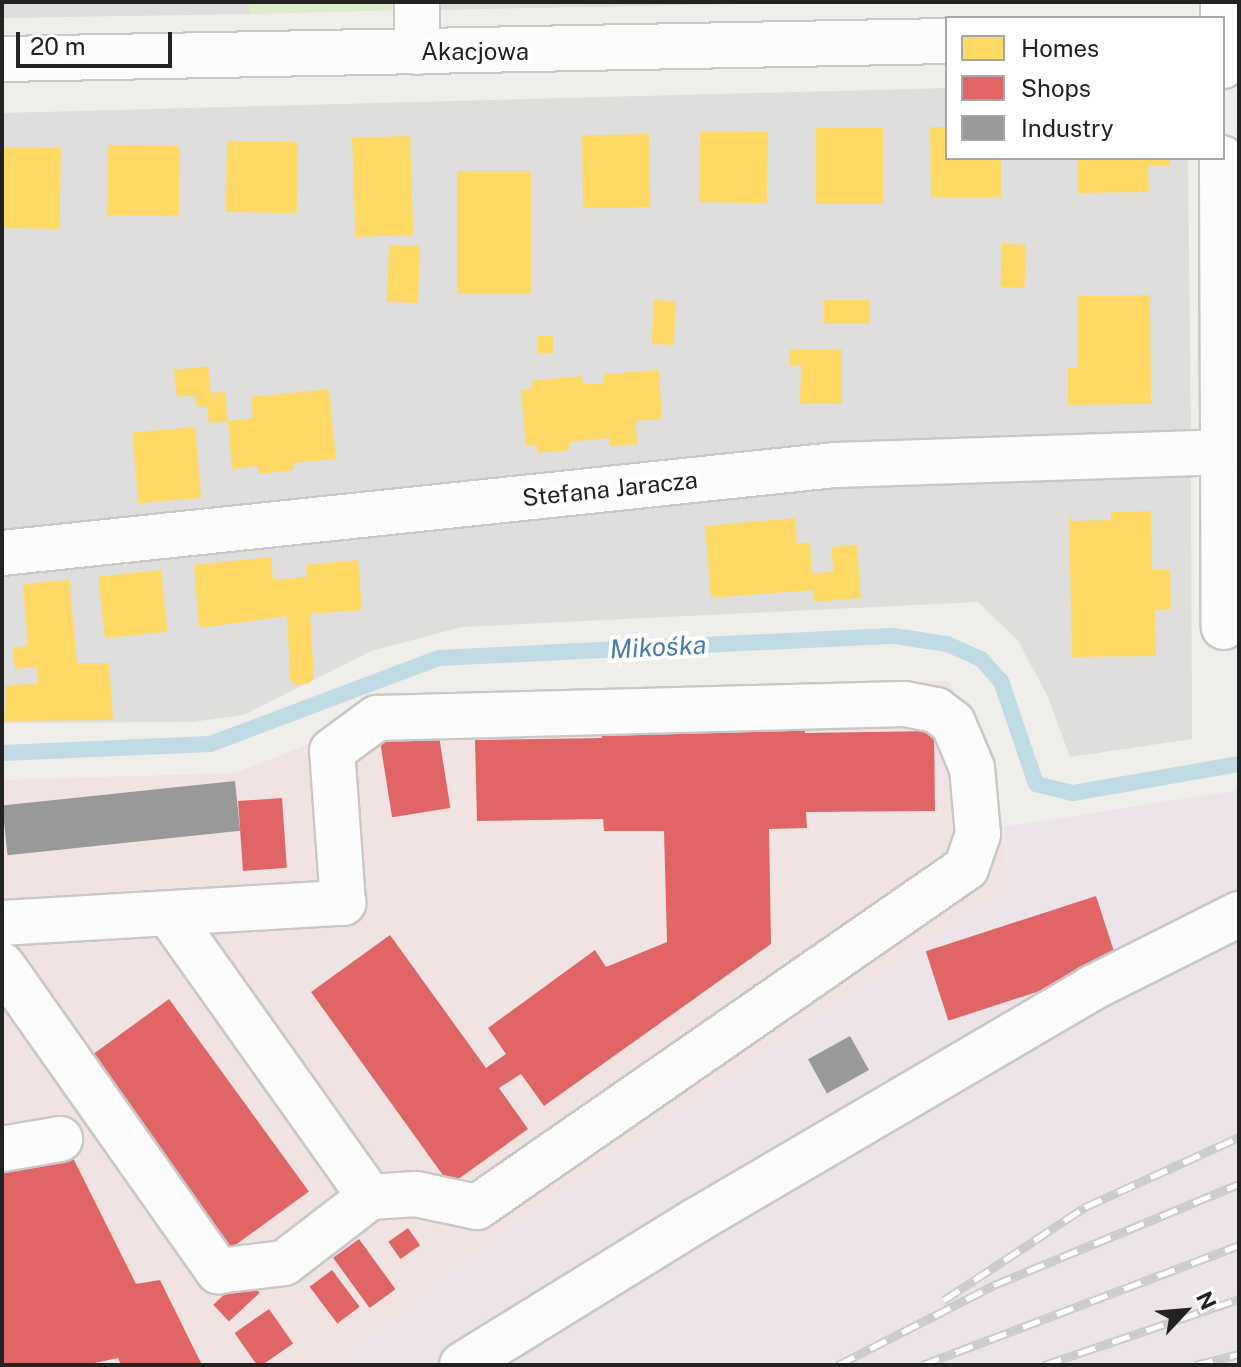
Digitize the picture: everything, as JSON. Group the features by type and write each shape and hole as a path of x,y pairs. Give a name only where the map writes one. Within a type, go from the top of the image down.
{"street":[{"path":"417,2 417,52"},
{"name":"Akacjowa","path":"2,59 945,41"},
{"path":"1222,160 1224,627"},
{"name":"Stefana Jaracza","path":"2,553 835,465 1221,452"},
{"path":"2,923 343,903 332,751 377,718 905,704 936,710 953,723 972,768 978,834 966,868 477,1207 416,1194 370,1197 284,1263 218,1271 2,965"},
{"path":"169,914 370,1197"},
{"path":"462,1365 697,1220 1092,988 1239,914"},
{"path":"2,1149 60,1139"}],"shaded area":[{"path":"2,2 249,2 250,14 2,18"},
{"path":"433,2 847,2 433,10"},
{"path":"945,88 945,160 1188,160 1191,434 2,533 2,113"},
{"path":"1191,474 1192,739 1070,757 1047,695 1018,641 978,602 462,627 371,651 243,715 192,722 2,723 2,572 849,485"},
{"path":"948,681 995,769 1010,886 496,1237 338,1365 2,1365 2,780 235,773 307,745 367,704"},
{"path":"1239,790 1239,1365 338,1365 496,1237 1010,886 1004,827"}],"green space":[{"path":"249,2 406,2 406,10 250,14"}],"building: Homes":[{"path":"930,127 945,127 945,160 1001,160 1001,197 931,197"},
{"path":"816,128 883,128 883,204 816,204"},
{"path":"700,131 768,132 767,203 699,202"},
{"path":"649,134 650,207 583,208 582,135"},
{"path":"410,136 413,235 355,237 352,138"},
{"path":"227,141 298,142 297,213 226,212"},
{"path":"108,145 180,146 179,216 107,215"},
{"path":"2,147 61,148 60,229 2,228"},
{"path":"1077,160 1170,160 1170,165 1148,166 1149,192 1078,193"},
{"path":"457,171 531,171 531,294 457,294"},
{"path":"1002,244 1026,245 1024,288 1000,287"},
{"path":"389,245 420,246 418,303 387,302"},
{"path":"1150,295 1151,404 1068,405 1068,368 1078,368 1078,296"},
{"path":"654,300 676,301 674,345 652,344"},
{"path":"824,300 870,300 870,324 824,324"},
{"path":"538,336 553,336 553,353 538,353"},
{"path":"790,349 842,349 842,404 800,404 801,366 790,365"},
{"path":"208,366 211,393 225,392 228,421 209,423 207,406 197,407 195,395 177,397 174,370"},
{"path":"659,370 662,419 635,421 638,444 610,446 609,438 569,442 570,450 538,453 537,445 526,446 521,390 532,389 531,381 582,376 583,384 604,383 604,374"},
{"path":"329,389 336,459 293,463 294,470 259,474 258,466 232,469 228,421 253,418 251,397"},
{"path":"195,427 201,498 138,503 132,432"},
{"path":"1151,511 1152,570 1170,570 1171,609 1155,610 1156,656 1072,657 1069,513 1072,521 1111,520 1111,512"},
{"path":"795,518 797,544 810,542 812,573 834,572 831,547 857,545 861,598 814,602 813,590 711,598 705,526"},
{"path":"271,557 273,580 307,577 306,565 358,560 362,610 310,614 314,679 307,684 295,685 290,678 287,616 199,628 194,565"},
{"path":"161,570 167,632 105,638 98,577"},
{"path":"69,580 77,663 109,663 113,720 4,721 6,685 38,684 38,667 15,669 13,648 28,646 23,584"}],"building: Shops":[{"path":"805,721 805,733 934,731 935,811 806,812 807,828 769,829 771,944 544,1106 521,1074 499,1088 528,1129 450,1185 311,992 390,935 486,1068 506,1054 488,1028 595,950 606,967 667,942 664,831 604,831 603,819 477,821 475,740 602,738 601,723"},
{"path":"438,730 450,808 392,817 380,739"},
{"path":"282,798 287,868 243,871 238,801"},
{"path":"1096,896 1119,965 948,1021 926,951"},
{"path":"169,999 309,1192 231,1248 91,1055"},
{"path":"70,1152 136,1284 160,1280 202,1365 121,1365 118,1358 85,1365 2,1365 2,1166"},
{"path":"408,1228 420,1245 400,1259 388,1242"},
{"path":"359,1239 395,1289 370,1308 333,1258"},
{"path":"332,1270 360,1307 337,1324 310,1287"},
{"path":"244,1276 260,1293 229,1321 213,1305"},
{"path":"269,1309 293,1343 262,1365 257,1365 235,1333"}],"building: Industry":[{"path":"235,781 240,831 8,855 2,805"},
{"path":"850,1036 869,1070 827,1093 808,1059"}],"waterway":[{"name":"Mikośka","path":"2,753 210,744 439,658 894,636 947,644 981,659 1001,681 1036,784 1073,793 1239,764"}],"railway":[{"path":"944,1300 1085,1207 1239,1137"},
{"path":"838,1365 994,1285 1239,1184"},
{"path":"922,1365 1239,1245"},
{"path":"1044,1365 1239,1299"},
{"path":"1195,1365 1239,1354"}]}
